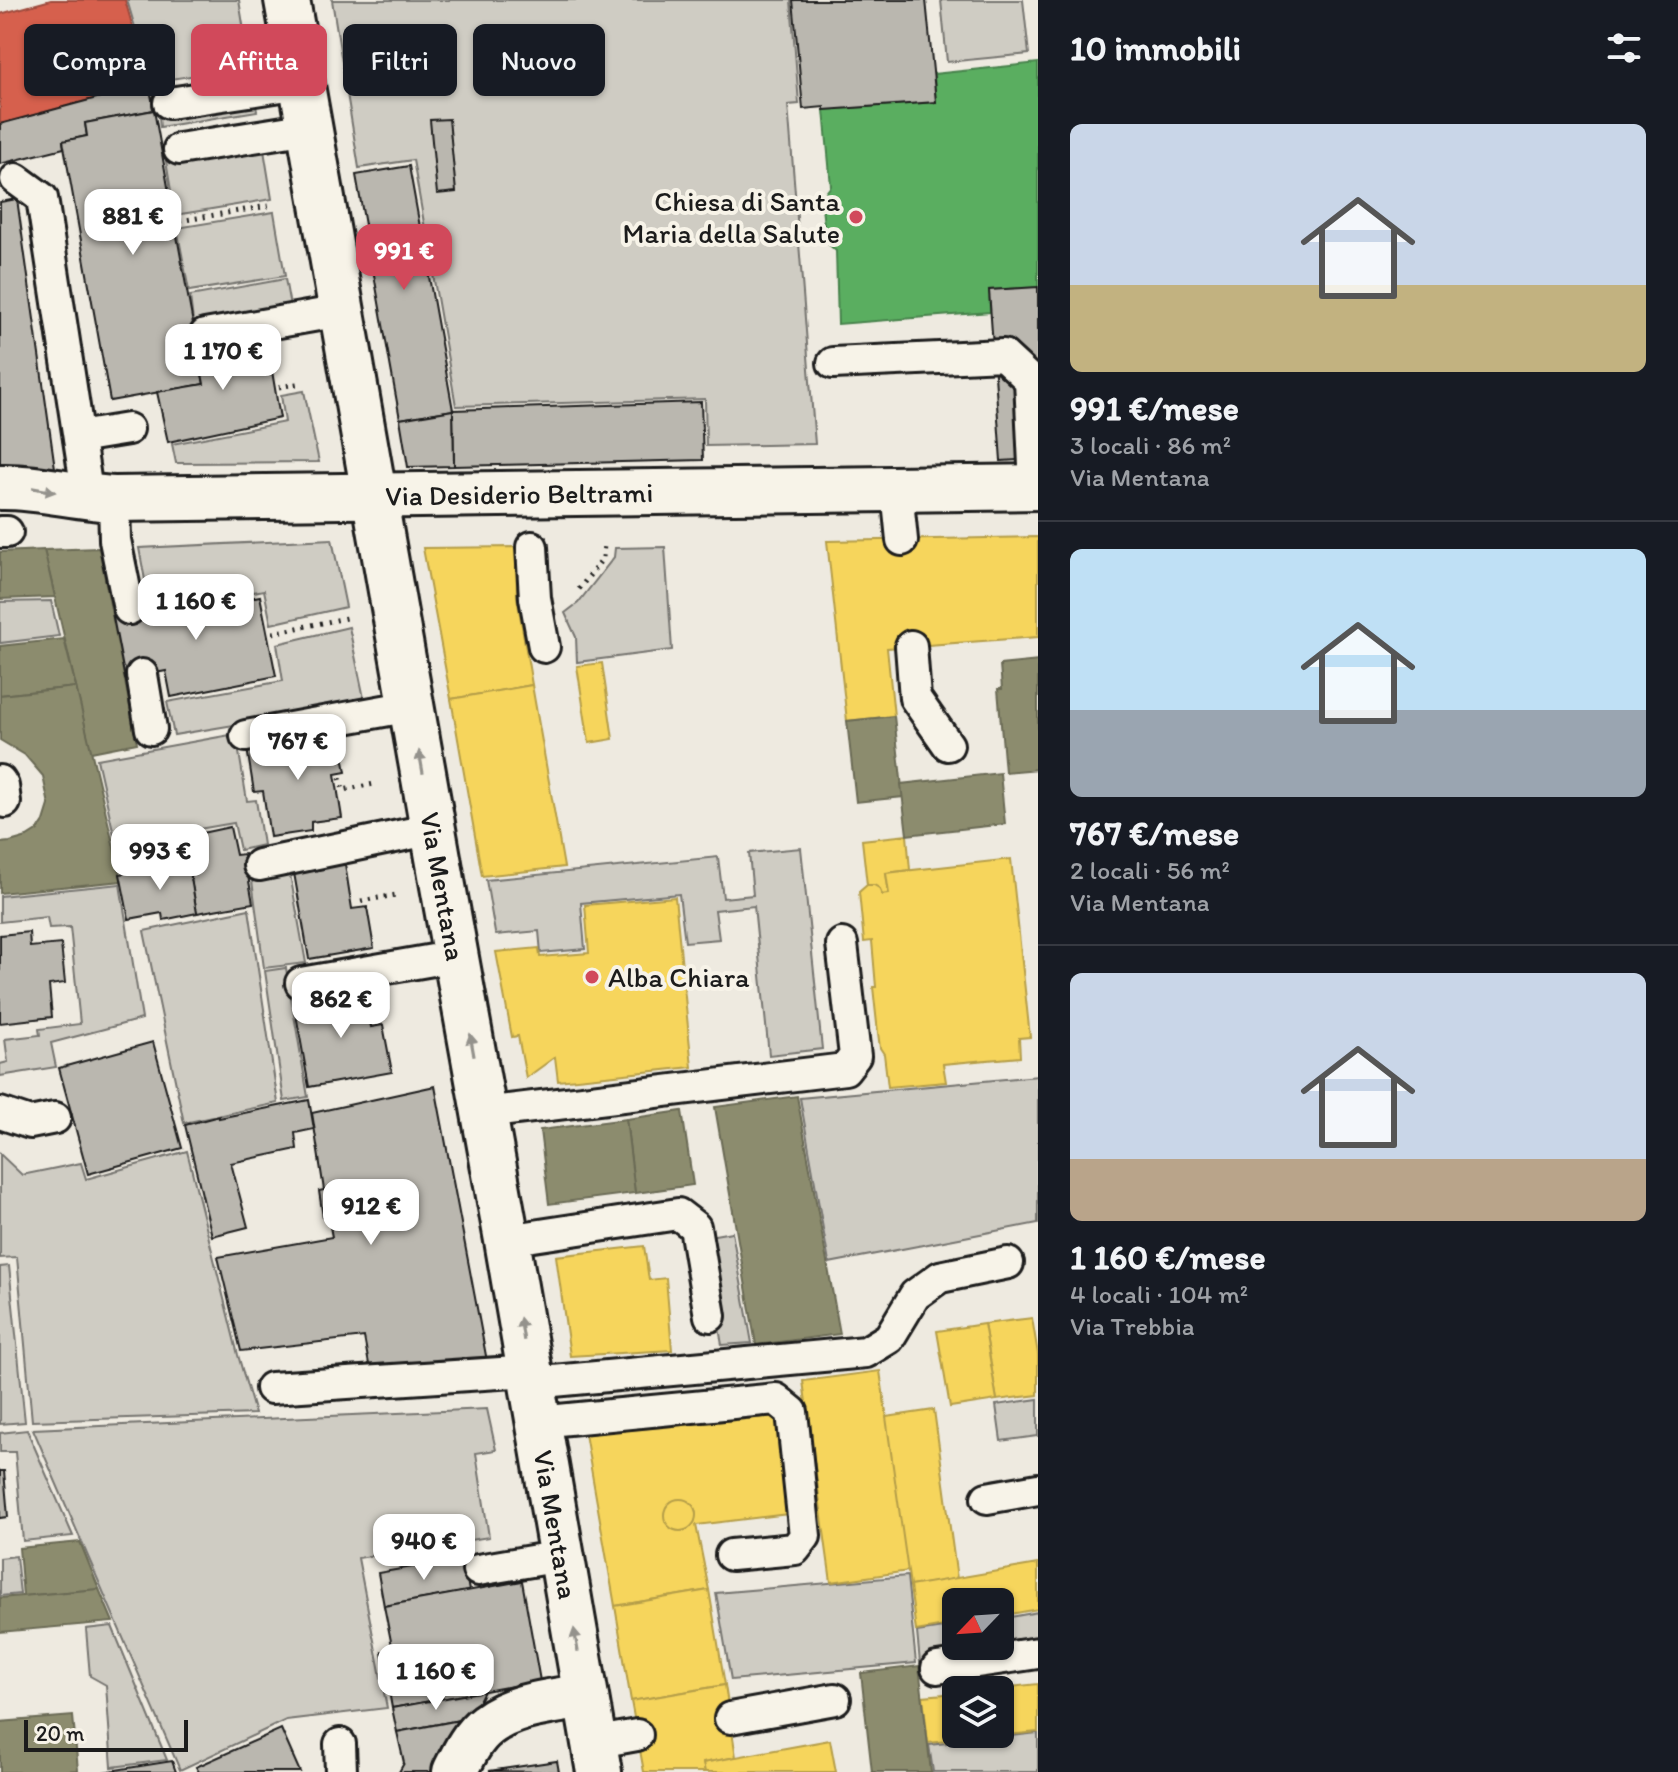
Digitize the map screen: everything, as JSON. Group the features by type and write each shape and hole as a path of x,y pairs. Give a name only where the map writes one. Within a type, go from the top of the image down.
{"street":[{"name":"Via Mentana","path":"287,0 596,1757"},
{"name":"Via Desiderio Beltrami","path":"0,487 24,486 101,499 1037,487"},
{"path":"455,1772 467,1749 485,1726 505,1714 585,1696"}],"lane":[{"path":"305,106 174,128 305,106"},
{"path":"16,179 42,198 79,437 115,540 129,609"},
{"path":"205,335 341,311"},
{"path":"833,363 1003,355 1030,380 1037,487"},
{"path":"79,437 128,429"},
{"path":"897,490 902,540"},
{"path":"532,547 535,598 544,647"},
{"path":"911,646 915,698 948,745"},
{"path":"142,675 151,729"},
{"path":"246,736 411,706"},
{"path":"259,865 433,829"},
{"path":"484,1113 845,1069 855,1056 842,944"},
{"path":"301,983 456,956"},
{"path":"0,1113 30,1123 55,1118"},
{"path":"507,1240 678,1214 695,1227 710,1316"},
{"path":"533,1392 866,1352 889,1338 915,1295 940,1277 1008,1263"},
{"path":"271,1388 776,1399 792,1412 805,1536 795,1549 731,1555"},
{"path":"987,1498 1038,1489"},
{"path":"478,1570 561,1556"},
{"path":"937,1668 1038,1653"},
{"path":"730,1718 835,1699"},
{"path":"596,1757 637,1735"}],"path":[{"path":"180,221 283,204"},
{"path":"279,387 308,382"},
{"path":"537,610 567,603 603,558 603,494"},
{"path":"273,633 357,616"},
{"path":"340,778 343,790 380,783"}],"shaded area":[{"path":"127,0 239,0 243,24 191,24 191,76 175,78 175,24 134,24"},
{"path":"332,0 791,0 799,104 788,105 815,444 706,446 705,399 456,406 413,160 359,168 347,96 457,96 457,24 343,24 343,68"},
{"path":"941,0 1023,0 1029,54 947,62"},
{"path":"255,101 257,111 160,127 159,117"},
{"path":"263,144 272,199 175,215 166,161"},
{"path":"274,212 285,276 189,291 177,228"},
{"path":"285,279 290,306 193,321 190,296"},
{"path":"304,391 319,462 176,463 172,444 285,422 281,395"},
{"path":"332,539 346,607 271,624 264,590 233,596 230,581 148,596 139,548"},
{"path":"665,547 672,650 577,662 576,637 565,613 578,603 614,557 615,548"},
{"path":"51,601 59,636 0,643 0,602"},
{"path":"349,627 365,703 174,735 167,702 283,681 277,644"},
{"path":"236,734 247,801 256,800 263,845 240,850 234,823 181,832 183,858 122,870 97,759"},
{"path":"801,848 822,1049 769,1055 754,906 715,910 719,939 685,942 679,894 581,903 585,949 541,953 539,931 495,933 486,880 718,857 723,898 753,895 749,853"},
{"path":"290,874 306,963 264,968 252,881"},
{"path":"120,884 142,1019 51,1043 56,1067 0,1076 0,1064 8,1062 5,1039 40,1035 39,1029 80,1024 70,927 49,928 47,917 0,922 0,896"},
{"path":"249,909 278,1103 184,1123 144,931"},
{"path":"286,968 308,1097 284,1101 265,971"},
{"path":"1038,1076 1038,1223 829,1263 800,1098"},
{"path":"187,1151 255,1414 32,1421 17,1257 0,1258 0,1154 22,1175 81,1163 86,1179"},
{"path":"732,1232 752,1343 722,1345 703,1237"},
{"path":"9,1266 25,1422 0,1424 0,1267"},
{"path":"1038,1399 1038,1436 1001,1441 996,1405"},
{"path":"487,1409 496,1450 476,1453 489,1537 358,1558 387,1708 286,1720 180,1770 33,1429"},
{"path":"27,1430 73,1536 23,1541 15,1452 0,1452 0,1433"},
{"path":"16,1556 20,1594 0,1596 0,1558"},
{"path":"907,1576 916,1663 731,1680 716,1593"},
{"path":"1038,1612 1038,1645 1014,1649 1014,1616"},
{"path":"112,1626 167,1760 112,1767 106,1685 90,1676 86,1629"},
{"path":"942,1628 942,1660 920,1663 917,1632"},
{"path":"1038,1733 1038,1772 933,1772 929,1745 942,1744 942,1748 1014,1748 1014,1736"}],"building: Abitazioni":[{"path":"1038,537 1038,637 887,648 894,716 847,721 827,541"},
{"path":"516,547 517,597 532,685 451,699 423,548"},
{"path":"602,663 613,739 589,743 577,666"},
{"path":"532,685 564,867 482,876 451,699"},
{"path":"907,835 910,870 886,873 889,894 882,895 879,888 867,885 862,840"},
{"path":"1011,859 1030,1037 1019,1038 1020,1057 943,1064 946,1082 888,1087 878,1033 872,941 864,942 859,892 867,885 874,885 882,895 889,894 886,873"},
{"name":"Alba Chiara","path":"675,897 692,1067 558,1081 555,1057 526,1078 518,1036 512,1037 496,952 539,948 540,957 589,953 585,905"},
{"path":"644,1246 649,1280 666,1278 672,1350 570,1356 556,1256"},
{"path":"1032,1318 1038,1354 1038,1395 997,1400 984,1324"},
{"path":"984,1324 997,1400 950,1407 937,1331"},
{"path":"880,1371 909,1571 831,1582 803,1381"},
{"path":"934,1410 957,1579 910,1586 886,1417"},
{"path":"778,1416 788,1514 696,1525 709,1590 615,1606 585,1434"},
{"path":"680,1499 692,1503 696,1515 692,1527 680,1531 668,1527 664,1515 668,1503"},
{"path":"1038,1564 1038,1609 1014,1613 1014,1588 942,1588 942,1626 916,1631 910,1586"},
{"path":"709,1590 725,1685 631,1701 615,1606"},
{"path":"1038,1684 1038,1732 1014,1734 1014,1687"},
{"path":"725,1685 736,1757 703,1763 705,1772 644,1772 631,1701"},
{"path":"942,1694 942,1742 928,1743 923,1696"},
{"path":"830,1740 836,1772 705,1772 703,1763"}],"building: Negozi":[{"path":"51,0 125,0 132,24 24,24 24,96 104,96 0,124 0,14"}],"building: Pubblico":[{"path":"1038,63 1038,287 989,290 990,312 838,324 836,251 826,242 821,199 831,186 824,110 936,102 934,74"}],"building: Industria":[{"path":"99,548 137,743 91,752 44,550"},
{"path":"44,550 55,597 0,599 0,552"},
{"path":"64,639 76,687 0,695 0,646"},
{"path":"1038,661 1038,769 1005,772 998,689 1002,689 1000,665"},
{"path":"76,687 122,881 0,893 0,843 27,837 38,830 49,805 43,776 25,755 0,740 0,695"},
{"path":"894,716 903,797 856,802 847,721"},
{"path":"1000,773 1005,824 907,835 901,784"},
{"path":"797,1096 840,1334 756,1345 715,1107"},
{"path":"682,1111 693,1185 635,1193 626,1119"},
{"path":"626,1119 635,1193 549,1204 540,1130"},
{"path":"80,1542 99,1589 23,1596 19,1548"},
{"path":"99,1589 113,1622 0,1632 0,1598"},
{"path":"919,1666 931,1772 872,1772 861,1673"},
{"path":"73,1716 78,1770 0,1772 0,1722"}],"building: Altro":[{"path":"793,0 926,0 936,102 803,109"},
{"path":"104,96 151,96 154,110 85,123 87,136 63,141 64,148 0,164 0,124"},
{"path":"154,110 204,384 110,401 63,141 87,136 85,123"},
{"path":"449,119 456,192 437,194 430,120"},
{"path":"409,166 453,410 400,419 356,175"},
{"path":"17,199 55,468 0,468 0,202"},
{"path":"1038,287 1038,459 1001,461 989,290"},
{"path":"266,336 280,418 168,442 157,392 204,384 197,348"},
{"path":"701,402 703,460 454,466 453,410"},
{"path":"453,410 454,466 408,467 400,419"},
{"path":"226,590 229,602 260,596 276,676 171,697 166,671 125,679 112,612"},
{"path":"339,734 346,772 335,774 342,818 311,822 311,831 270,837 263,791 254,792 247,748"},
{"path":"230,827 236,855 244,854 253,903 197,913 183,837"},
{"path":"188,861 197,913 163,920 162,913 129,919 120,874"},
{"path":"345,864 352,909 367,907 374,948 309,959 294,873"},
{"path":"29,932 30,947 61,944 65,983 49,985 52,1017 0,1023 0,935"},
{"path":"364,990 371,1027 383,1025 392,1072 309,1087 294,1003"},
{"path":"153,1042 182,1148 88,1174 59,1068"},
{"path":"435,1086 487,1361 370,1370 364,1337 241,1351 218,1257 332,1237 328,1216 323,1217 319,1191 324,1190 312,1113"},
{"path":"309,1100 314,1129 295,1133 297,1149 231,1163 248,1227 212,1236 185,1125"},
{"path":"0,1471 4,1471 8,1517 0,1518"},
{"path":"463,1558 469,1591 384,1606 378,1573"},
{"path":"522,1581 540,1681 392,1708 382,1652 393,1651 384,1606"},
{"path":"484,1691 470,1718 397,1732 392,1708"},
{"path":"470,1718 441,1772 399,1772 404,1763 397,1732"},
{"path":"281,1729 300,1772 199,1772 196,1767"},
{"path":"172,1761 176,1772 103,1772"},
{"path":"557,1761 559,1772 489,1771"}],"place":[{"name":"Chiesa di Santa Maria della Salute","path":"856,217"},
{"name":"Alba Chiara","path":"592,977"}]}
